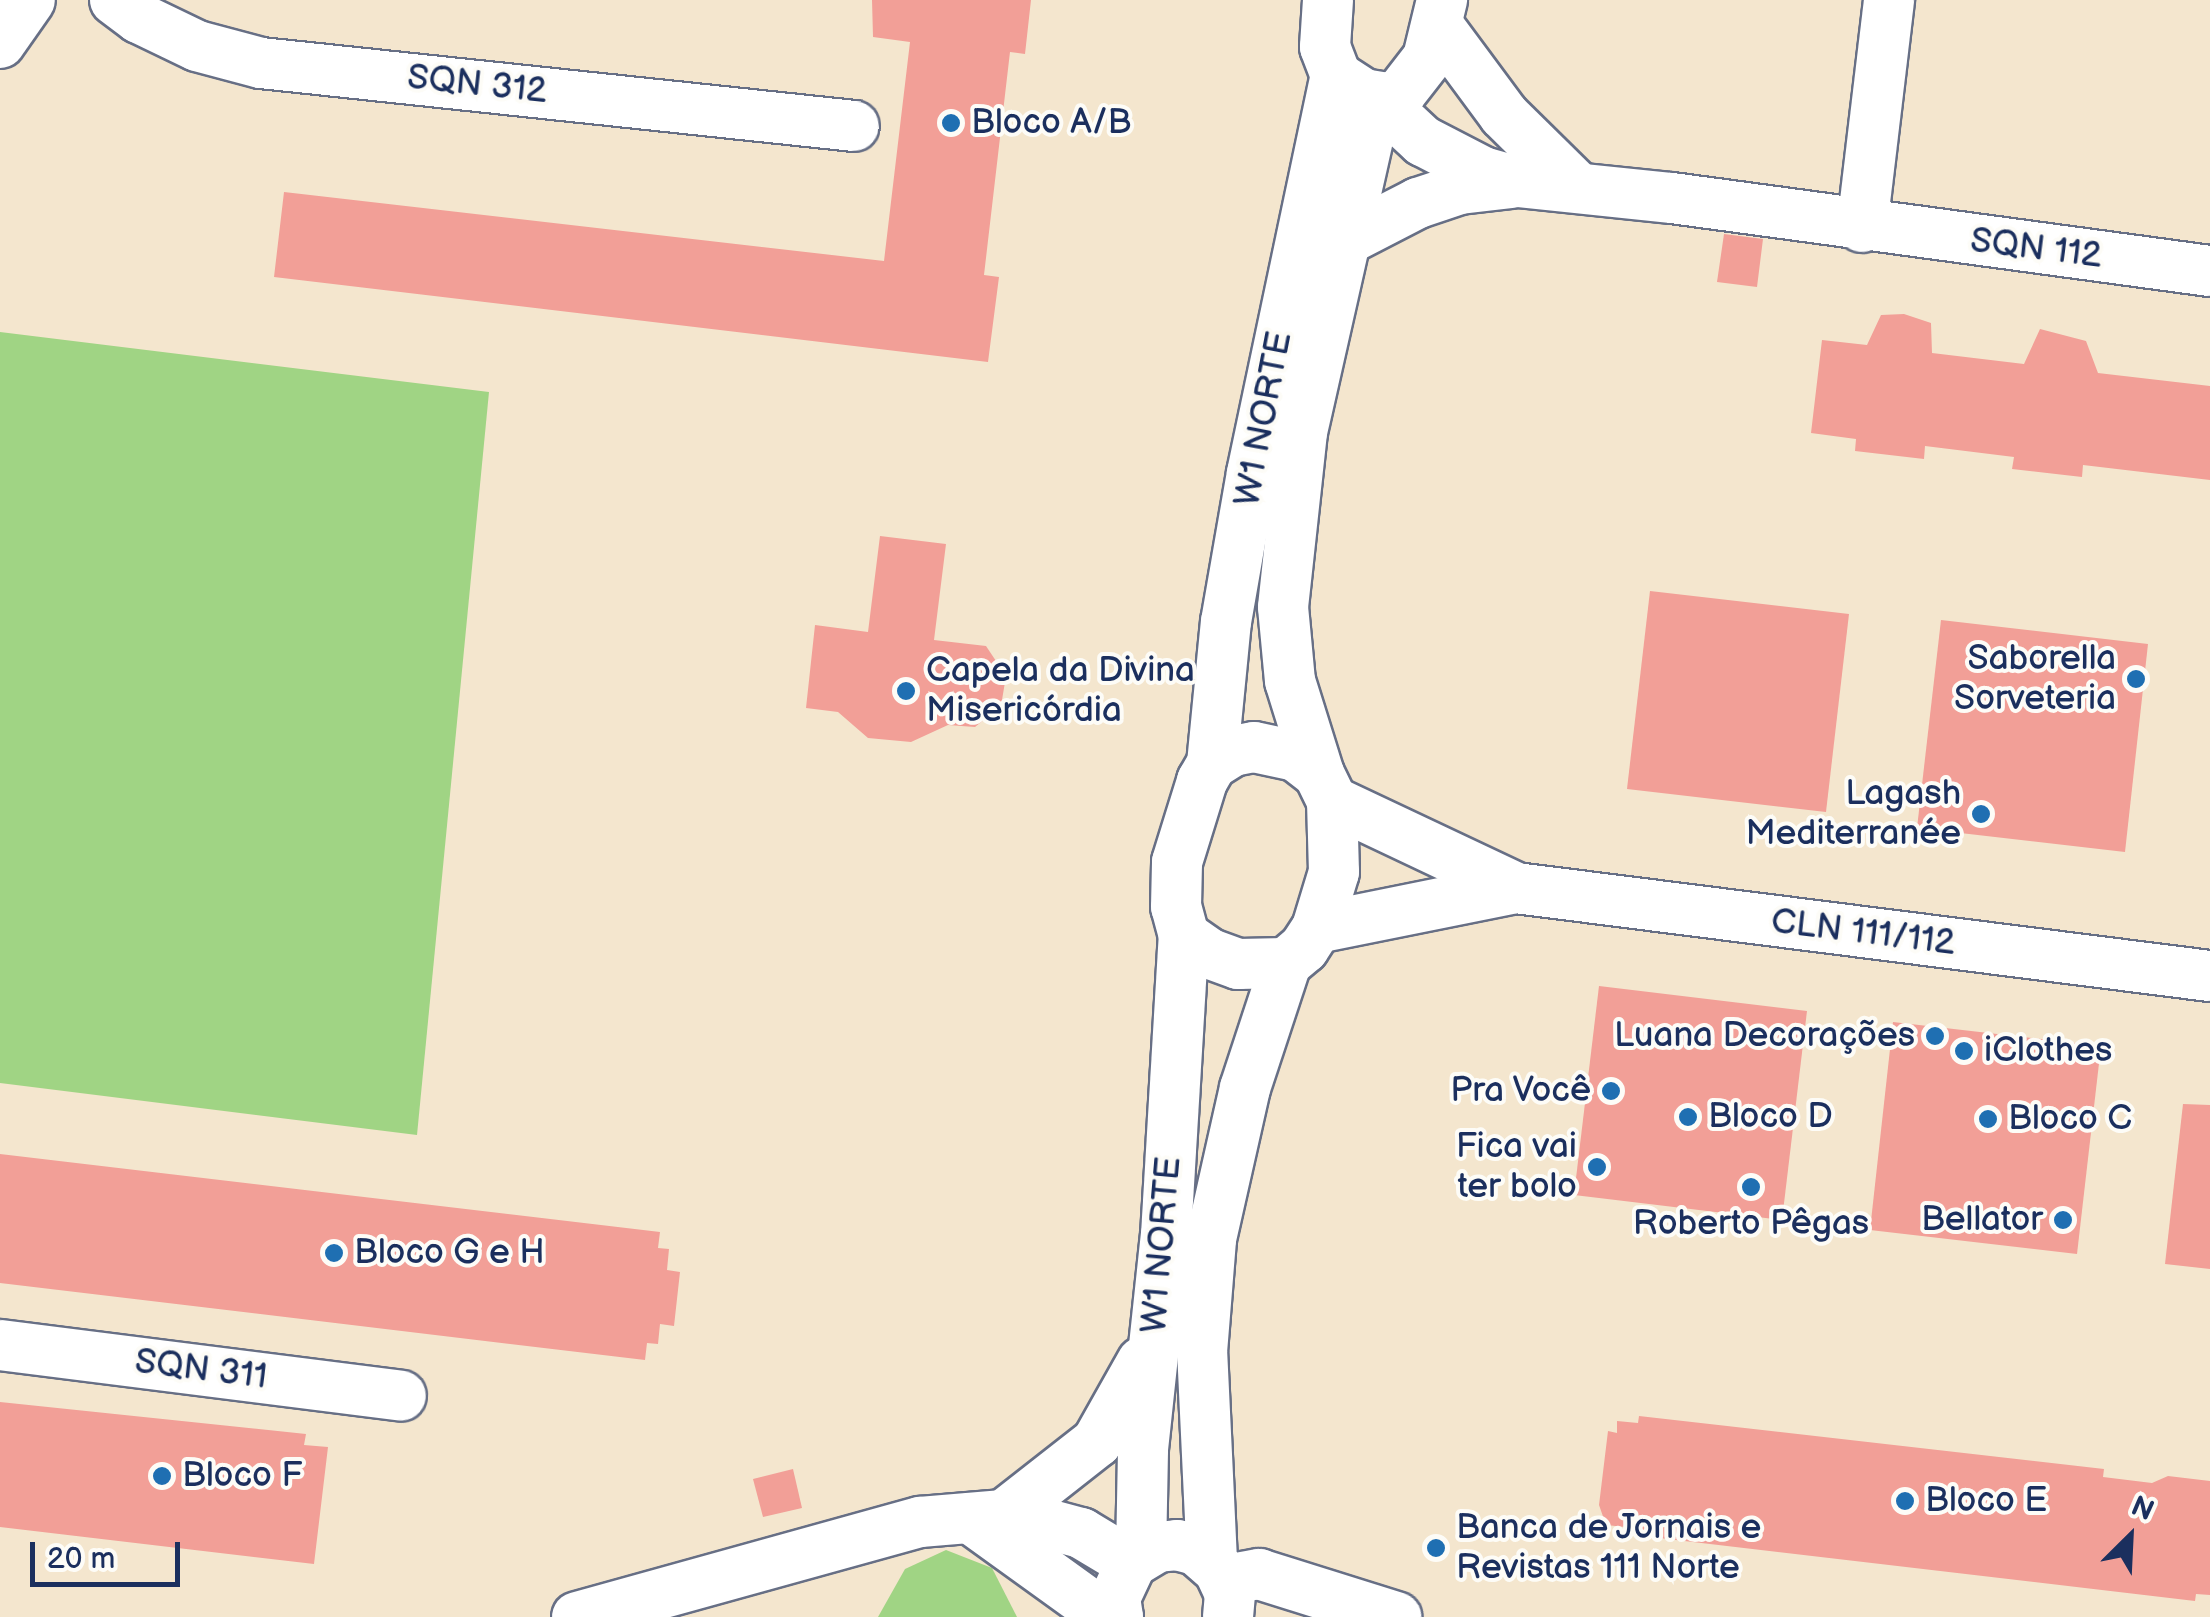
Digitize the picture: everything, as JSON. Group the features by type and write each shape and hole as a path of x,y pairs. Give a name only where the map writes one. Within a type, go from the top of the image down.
{"street":[{"path":"0,43 30,0"},
{"name":"SQN 312","path":"115,0 139,18 197,46 261,63 854,126"},
{"path":"1328,0 1325,47 1367,91 1400,94 1413,82 1440,14"},
{"path":"1862,227 1889,0"},
{"path":"1440,14 1504,115 1576,186"},
{"name":"SQN 112","path":"1367,91 1423,142 1482,172 1517,182 1576,186 2210,271"},
{"name":"W1 NORTE","path":"1325,788 1290,682 1283,607 1302,432 1348,239 1367,91"},
{"name":"W1 NORTE","path":"1212,764 1226,622 1249,492 1367,91"},
{"path":"1348,239 1418,202 1460,190 1517,182"},
{"path":"1254,747 1296,756 1325,788 1334,872 1301,945 1238,964 1210,954 1184,936 1176,907 1177,862 1197,794 1212,764 1233,752 1254,747"},
{"name":"CLN 111/112","path":"1325,788 1516,888 2210,976"},
{"name":"CLN 111/112","path":"1301,945 1516,888"},
{"name":"W1 NORTE","path":"1118,1617 1116,1598 1136,1559 1152,1345 1166,1235 1184,936"},
{"name":"W1 NORTE","path":"1222,1586 1202,1352 1211,1239 1245,1088 1301,945"},
{"path":"987,1517 1097,1442 1152,1345"},
{"name":"SQN 311","path":"0,1346 401,1396"},
{"path":"987,1517 1088,1602 1118,1617"},
{"path":"578,1617 684,1602 920,1522 987,1517 1081,1532 1136,1559 1178,1546 1222,1586 1258,1574 1396,1617"}],"green space":[{"path":"0,332 489,392 417,1135 0,1083"},
{"path":"946,1550 992,1568 1017,1617 878,1617 905,1569"}],"building":[{"name":"Bloco A/B","path":"872,0 1031,0 1025,54 1010,52 984,275 999,277 988,362 274,277 284,192 884,261 910,42 873,37"},
{"path":"1724,234 1763,239 1757,287 1717,282"},
{"path":"1904,314 1931,323 1932,353 2024,364 2040,329 2086,341 2098,373 2210,386 2210,480 2083,465 2082,477 2012,469 2014,457 1925,446 1924,459 1855,451 1856,439 1811,433 1822,340 1867,345 1881,315"},
{"name":"Capela da Divina Misericórdia","path":"880,536 946,544 934,640 986,646 1006,676 1001,706 975,727 948,725 911,742 868,738 838,712 806,708 815,625 868,632"},
{"path":"1650,591 1849,614 1826,812 1627,789"},
{"path":"1941,620 2148,644 2125,852 1917,828"},
{"name":"Bloco D","path":"1599,986 1807,1011 1782,1220 1574,1195"},
{"name":"Bloco C","path":"1893,1022 2101,1046 2077,1254 1870,1230"},
{"path":"2183,1104 2210,1105 2210,1269 2165,1264"},
{"name":"Bloco G e H","path":"0,1154 660,1232 658,1248 669,1249 667,1270 680,1272 674,1326 660,1324 658,1344 647,1343 645,1360 0,1283"},
{"name":"Bloco F","path":"0,1402 306,1434 304,1445 328,1447 314,1564 0,1527"},
{"name":"Bloco E","path":"1639,1416 2104,1469 2103,1477 2152,1483 2168,1476 2210,1481 2210,1595 2196,1594 2195,1601 1625,1534 1625,1527 1606,1525 1599,1505 1608,1431 1617,1433 1617,1421 1638,1423"},
{"path":"793,1469 802,1508 763,1517 753,1479"}],"place":[{"name":"Bloco A/B","path":"951,123"},
{"name":"Saborella Sorveteria","path":"2136,679"},
{"name":"Capela da Divina Misericórdia","path":"906,691"},
{"name":"Lagash Mediterranée","path":"1981,814"},
{"name":"Luana Decorações","path":"1935,1036"},
{"name":"iClothes","path":"1964,1051"},
{"name":"Pra Você","path":"1611,1091"},
{"name":"Bloco D","path":"1688,1117"},
{"name":"Bloco C","path":"1988,1119"},
{"name":"Fica vai ter bolo","path":"1597,1167"},
{"name":"Roberto Pêgas","path":"1751,1187"},
{"name":"Bellator","path":"2063,1220"},
{"name":"Bloco G e H","path":"334,1253"},
{"name":"Bloco F","path":"162,1476"},
{"name":"Bloco E","path":"1905,1501"},
{"name":"Banca de Jornais e Revistas 111 Norte","path":"1436,1548"}]}
